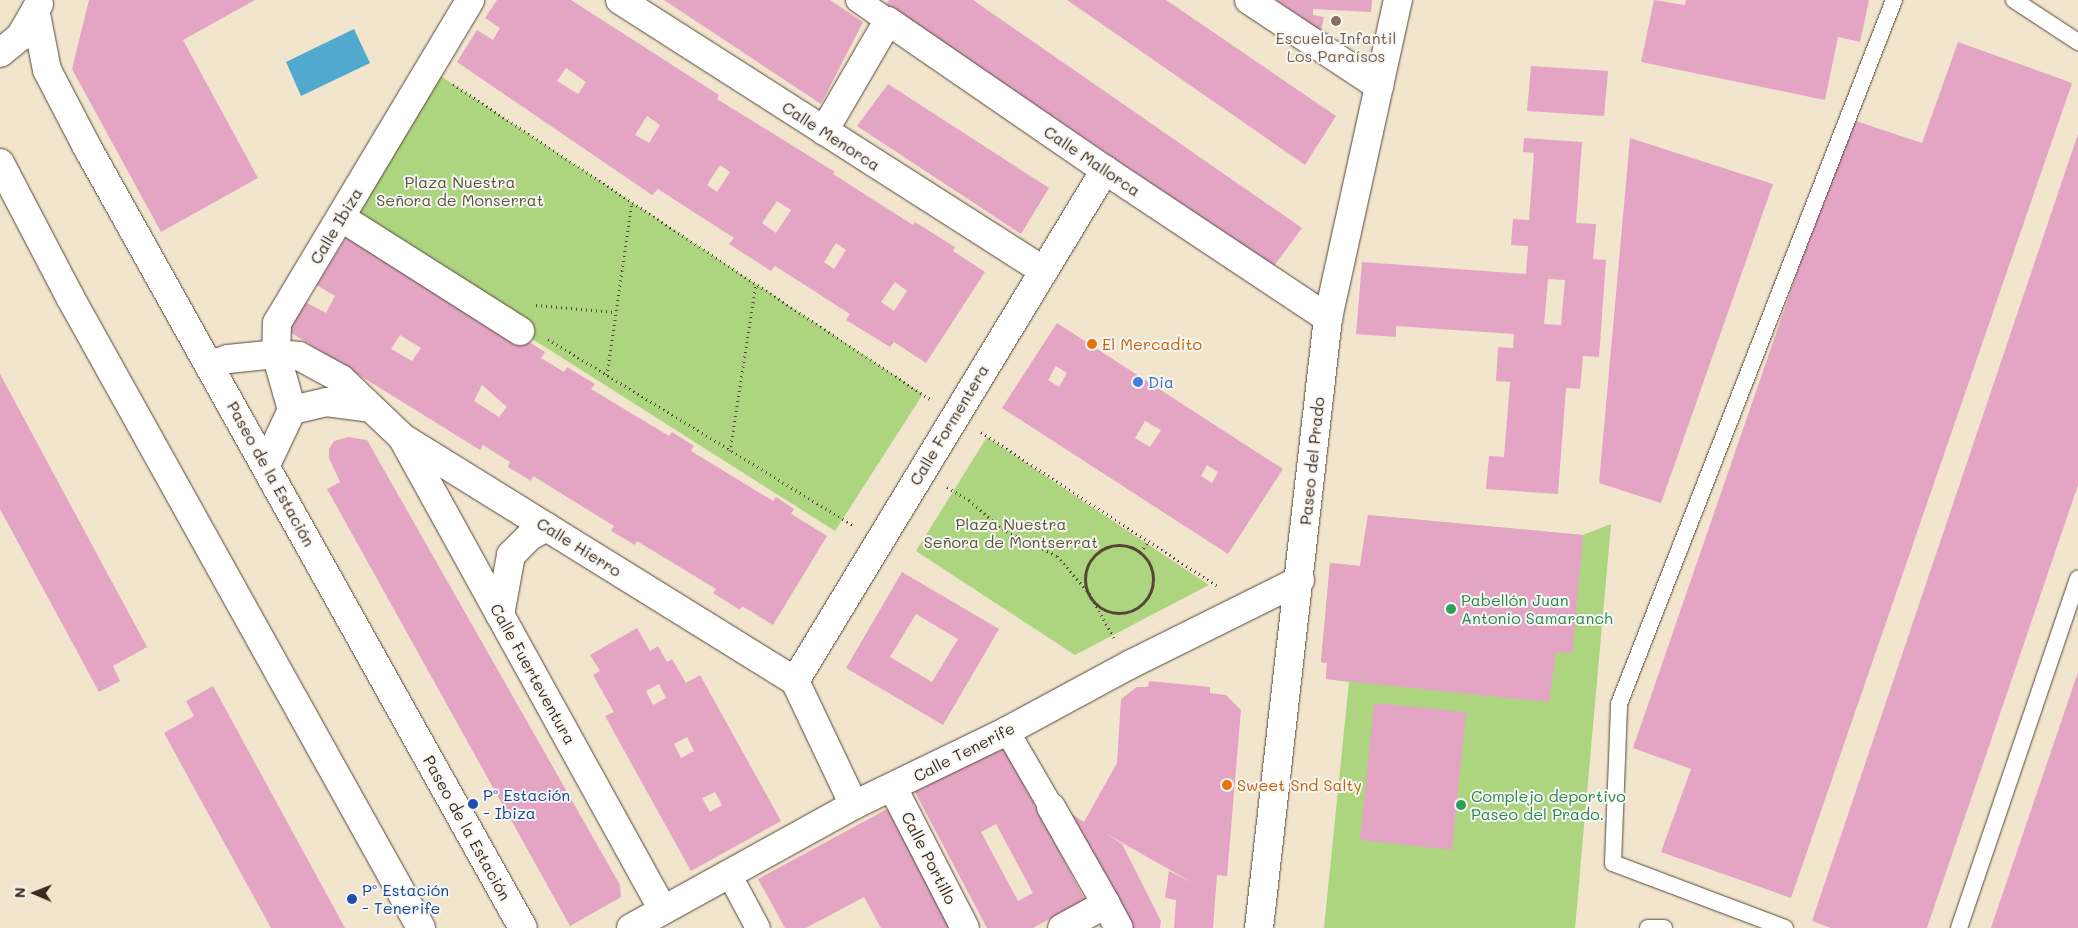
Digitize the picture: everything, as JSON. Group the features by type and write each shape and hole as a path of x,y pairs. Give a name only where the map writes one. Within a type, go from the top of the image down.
{"street":[{"name":"Calle Ibiza","path":"292,410 276,354 277,323 342,218 470,0"},
{"name":"Calle Menorca","path":"620,0 1044,271"},
{"name":"Calle Mallorca","path":"858,0 1105,170 1328,318"},
{"path":"1249,0 1379,86"},
{"name":"Paseo del Prado","path":"1259,928 1300,580 1328,318 1398,0"},
{"path":"0,53 20,37 38,7"},
{"name":"Paseo de la Estación","path":"38,7 47,70 523,928"},
{"path":"824,131 888,20"},
{"path":"0,163 70,298 421,928"},
{"name":"Calle Formentera","path":"795,681 1105,170"},
{"path":"342,218 532,334"},
{"name":"Calle Hierro","path":"210,365 228,359 276,354 298,356 341,379 403,438 795,681"},
{"path":"266,465 292,410 326,402 371,408"},
{"name":"Calle Fuerteventura","path":"403,438 663,910"},
{"path":"500,614 511,555 530,536 548,527"},
{"name":"Calle Tenerife","path":"631,928 854,805 894,788 1007,731 1129,665 1246,605 1300,580"},
{"path":"795,681 854,805"},
{"path":"1007,731 1119,928"},
{"name":"Calle Portillo","path":"894,788 965,928"},
{"path":"729,874 758,928"},
{"path":"1062,928 1106,904"}],"lane":[{"path":"1784,928 1614,862 1619,704 1894,0"},
{"path":"2014,0 2078,42"},
{"path":"1959,928 2078,579"},
{"path":"1648,928 1664,928"}],"path":[{"path":"430,69 1246,605"},
{"path":"607,375 632,202"},
{"path":"730,450 756,284"},
{"path":"615,312 537,304 532,334 607,375 879,541"},
{"path":"921,472 969,500 1002,529 1057,556 1089,594 1095,602 1114,612 1126,612 1144,602 1150,592 1152,571 1140,552 1119,545 1098,552 1086,572 1089,594 1129,665"},
{"path":"1140,552 1148,542"}],"green space":[{"name":"Plaza Nuestra Señora de Monserrat","path":"430,69 923,394 835,531 342,218"},
{"name":"Plaza Nuestra Señora de Montserrat","path":"987,437 1209,585 1075,655 916,551"},
{"name":"Complejo deportivo Paseo del Prado.","path":"1368,515 1583,535 1611,524 1575,928 1324,928 1349,682 1326,679 1327,663 1321,662 1330,563 1360,566"}],"water":[{"path":"354,29 370,63 301,96 286,62"}],"building":[{"path":"89,0 255,0 183,40 258,178 161,232 72,69"},
{"path":"497,0 571,0 719,95 717,99 835,172 833,174 913,225 915,222 955,247 953,251 985,272 926,363 894,342 890,347 846,320 850,314 775,266 771,271 729,244 734,238 658,189 652,195 457,62 477,30 493,40 500,28 485,18","holes":["566,68 586,82 578,94 557,81","647,116 660,125 649,143 635,135","720,165 730,172 717,192 707,185","777,201 791,210 776,233 762,223","836,243 846,250 834,269 824,262","895,282 907,291 894,311 881,302"]},
{"path":"664,0 830,0 863,22 821,104"},
{"path":"889,0 973,0 1302,228 1274,266 886,4"},
{"path":"1067,0 1166,0 1336,116 1305,165"},
{"path":"1276,0 1372,0 1371,12 1313,9 1313,15 1324,17 1321,31"},
{"path":"1654,0 1685,5 1686,0 1869,0 1860,42 1838,37 1825,100 1641,62"},
{"path":"1958,42 2072,83 1791,898 1661,852 1691,769 1633,748 1850,119 1922,143"},
{"path":"1531,66 1608,71 1604,116 1527,111"},
{"path":"888,84 1049,188 1021,234 857,126"},
{"path":"2078,134 2078,485 1927,928 1831,928 1812,921"},
{"path":"1524,138 1582,142 1576,223 1596,224 1593,259 1606,260 1599,357 1583,356 1580,389 1566,388 1558,494 1486,489 1489,456 1504,457 1510,382 1496,381 1498,347 1513,348 1514,334 1396,326 1396,337 1356,334 1362,262 1526,274 1528,246 1511,245 1513,219 1529,220 1534,153 1523,152","holes":["1548,279 1565,280 1561,325 1544,324"]},
{"path":"1630,138 1773,184 1661,503 1599,483"},
{"path":"350,231 545,352 541,358 564,372 567,367 595,384 591,389 669,436 672,432 694,446 691,451 773,501 776,497 794,509 791,514 827,536 773,625 742,606 740,610 713,593 716,589 637,541 635,545 611,531 614,526 533,476 531,481 508,467 510,462 483,445 480,450 288,331 305,302 326,313 335,296 317,285","holes":["400,335 421,348 412,361 391,349","482,385 507,407 499,417 474,401"]},
{"path":"1057,323 1283,469 1228,554 1002,408","holes":["1056,366 1067,373 1059,387 1048,380","1145,421 1161,430 1150,447 1135,438","1207,465 1218,472 1212,483 1201,476"]},
{"path":"0,374 147,647 113,666 120,681 99,692 0,509"},
{"path":"348,437 367,440 620,885 621,897 570,926 327,489 340,482 329,458 329,449 334,441"},
{"name":"Pabellón Juan Antonio Samaranch","path":"1368,515 1583,535 1572,654 1556,652 1549,702 1326,679 1327,663 1321,662 1330,563 1360,566"},
{"path":"902,572 999,629 943,725 846,668","holes":["916,614 958,639 932,682 890,657"]},
{"path":"637,628 650,651 658,646 667,662 672,659 686,683 700,675 781,821 691,871 605,716 614,712 593,675 600,671 590,655","holes":["659,684 666,698 653,705 646,691","687,737 694,751 681,758 674,744","715,792 722,805 710,812 702,798"]},
{"path":"2078,672 2078,928 1991,928"},
{"path":"1149,681 1210,687 1210,693 1226,695 1241,710 1227,876 1217,875 1213,928 1174,928 1176,900 1165,898 1169,871 1193,883 1105,833 1122,844 1161,921 1160,928 1124,928 1067,811 1084,822 1117,763 1121,699 1137,687 1148,687"},
{"path":"213,686 345,928 271,928 164,733 194,716 186,701"},
{"path":"1374,703 1466,712 1452,850 1360,840"},
{"path":"1003,745 1085,900 1033,928 987,928 915,792","holes":["996,824 1033,893 1018,901 981,832"]},
{"path":"887,809 951,928 881,928 864,897 806,928 785,928 758,879"}],"place":[{"name":"Escuela Infantil Los Paraísos","path":"1336,21"},
{"name":"El Mercadito","path":"1092,344"},
{"name":"Dia","path":"1138,382"},
{"name":"Pabellón Juan Antonio Samaranch","path":"1451,609"},
{"name":"Sweet Snd Salty","path":"1227,785"},
{"name":"Pº Estación - Ibiza","path":"473,804"},
{"name":"Complejo deportivo Paseo del Prado.","path":"1461,805"},
{"name":"Pº Estación - Tenerife","path":"352,899"}]}
